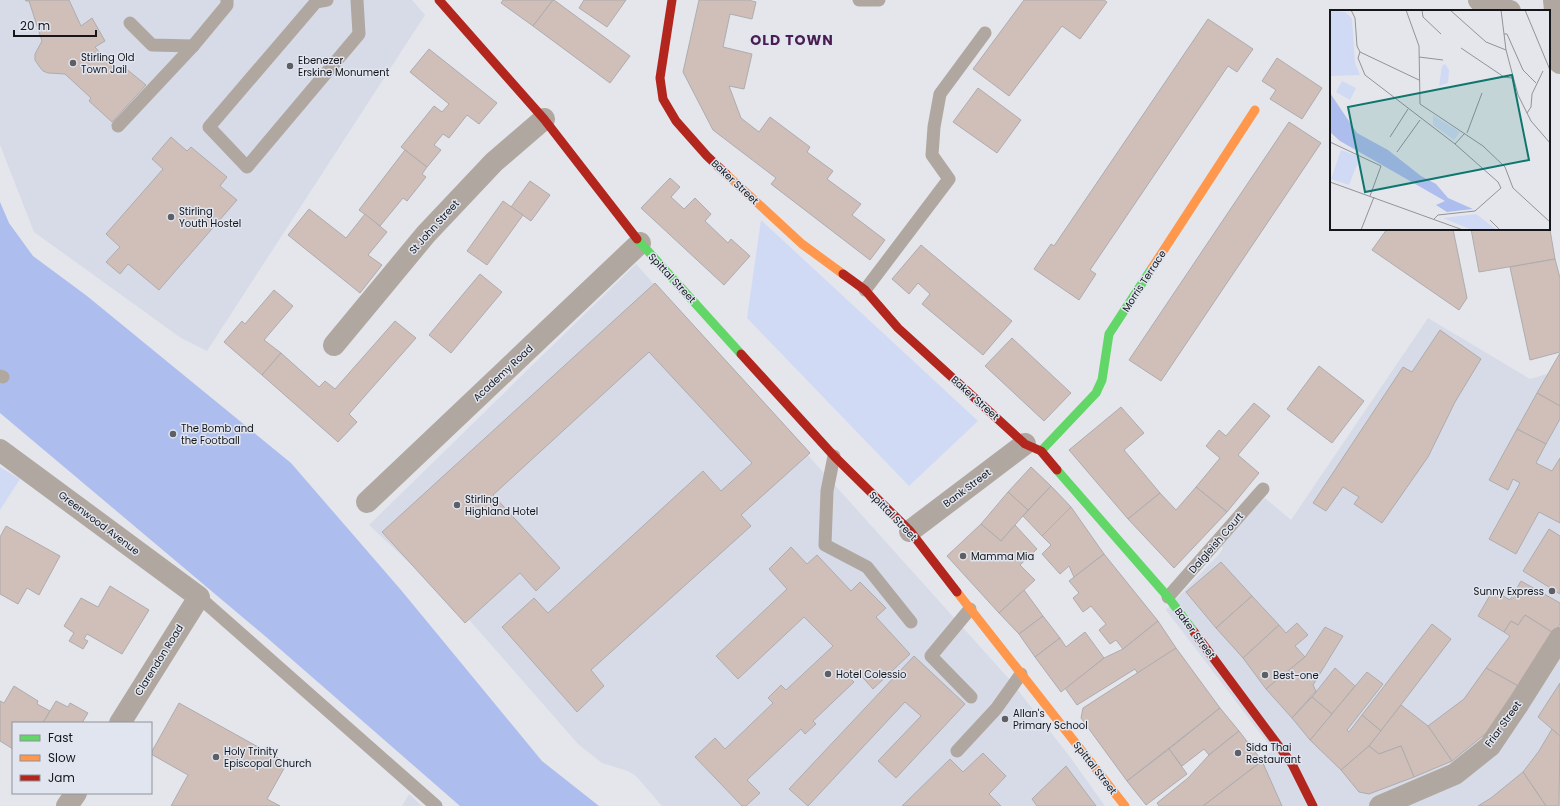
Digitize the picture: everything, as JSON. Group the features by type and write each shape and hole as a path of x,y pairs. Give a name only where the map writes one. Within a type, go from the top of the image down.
{"street":[{"path":"439,0 544,119 640,243"},
{"name":"Baker Street","path":"672,0 660,78 663,99 676,121 708,156 802,244 865,290 898,328 1033,447 1168,596 1292,764 1313,806"},
{"path":"1479,0 1484,5 1506,10"},
{"path":"1553,14 1560,63"},
{"name":"Morris Terrace","path":"1033,447 1096,393 1102,380 1109,334 1255,110"},
{"name":"St John Street","path":"334,345 426,234 494,162 544,119"},
{"name":"Spittal Street","path":"640,243 834,456 910,531 1125,806"},
{"name":"Academy Road","path":"367,502 640,243"},
{"name":"Bank Street","path":"910,531 1033,447"},
{"name":"Greenwood Avenue","path":"0,450 199,597"},
{"name":"Clarendon Road","path":"121,722 199,597"},
{"name":"Friar Street","path":"1380,806 1455,774 1490,746 1560,638"},
{"path":"68,806 75,794"}],"lane":[{"path":"118,126 193,46 226,6 228,0"},
{"path":"327,0 316,2 209,127 247,167 359,34 357,0"},
{"path":"859,0 879,0"},
{"path":"130,23 152,45 193,46"},
{"path":"865,290 949,179 932,155 934,127 940,94 985,33"},
{"path":"834,456 827,492 825,545 867,567 911,622"},
{"name":"Dalgleish Court","path":"1168,596 1263,489"},
{"path":"199,597 436,806"},
{"path":"970,609 931,656 971,697"},
{"path":"956,751 996,709 1021,674"}],"shaded area":[{"path":"0,0 412,0 425,15 207,351 181,338 34,232 0,145"},
{"path":"0,202 9,223 33,256 87,296 291,463 401,590 542,761 599,806 460,806 265,636 0,413"},
{"path":"761,220 978,421 909,486 747,318"},
{"path":"636,264 1010,680 1070,757 1105,806 662,806 636,776 628,771 602,763 578,744 465,615 369,525"},
{"path":"1428,318 1530,379 1560,370 1560,806 1193,806 1273,750 1166,610 1220,553 1223,548 1219,544 1265,498 1291,520"},
{"path":"0,467 20,479 0,510"},
{"path":"409,794 422,806 402,806"}],"building":[{"name":"Stirling Old Town Jail","path":"25,0 69,0 81,26 92,18 105,41 95,47 118,74 124,67 146,85 112,122 89,101 91,98 65,74 48,73 43,71 39,66 35,60 35,54 42,41 29,1"},
{"path":"503,0 553,0 533,26 501,3"},
{"path":"553,0 630,56 610,83 533,26"},
{"path":"584,0 626,0 607,27 579,8"},
{"path":"699,0 748,0 756,2 752,19 730,14 723,47 752,54 744,89 729,86 741,118 759,132 770,117 810,147 807,152 833,171 827,179 861,204 852,215 885,240 870,260 771,184 776,178 713,130 683,72"},
{"path":"1024,0 1104,0 1107,2 1080,39 1062,26 1009,96 973,69"},
{"path":"1208,19 1253,49 1237,72 1228,66 1090,270 1096,274 1079,300 1034,269 1051,244 1054,246"},
{"path":"429,49 497,103 479,124 467,115 449,138 443,134 434,145 441,150 427,167 401,147 434,106 442,112 449,104 410,72"},
{"path":"1277,58 1322,88 1302,119 1270,99 1276,90 1262,81"},
{"path":"978,88 1021,120 997,153 953,122"},
{"path":"1289,122 1321,143 1161,381 1129,360"},
{"name":"Stirling Youth Hostel","path":"171,137 187,151 191,147 227,177 220,186 237,200 159,290 128,264 120,274 106,262 120,247 106,234 163,169 152,159"},
{"path":"405,150 427,167 422,174 426,177 407,201 403,198 380,226 359,210"},
{"path":"670,178 680,187 671,197 684,209 695,198 711,214 705,221 728,243 731,239 750,256 724,285 641,208"},
{"path":"530,181 550,195 531,221 511,207"},
{"path":"503,201 523,215 487,265 467,251"},
{"path":"309,209 346,238 365,214 387,232 368,255 382,265 360,293 288,235"},
{"path":"1386,230 1453,230 1467,298 1459,310 1372,250"},
{"path":"1471,230 1550,230 1555,259 1479,272"},
{"path":"921,245 1012,321 983,355 922,304 930,294 918,283 909,294 892,279"},
{"path":"1555,259 1560,278 1560,352 1530,360 1510,267"},
{"path":"480,274 502,292 451,353 429,335"},
{"name":"Stirling Highland Hotel","path":"655,283 810,453 741,515 751,526 591,670 604,686 577,712 502,627 534,598 548,613 703,471 721,491 752,463 649,352 493,495 560,568 536,591 520,573 465,623 382,532"},
{"path":"274,290 293,306 264,340 281,353 262,375 224,342 242,321 245,324"},
{"path":"395,321 416,338 349,414 357,422 338,442 262,375 281,353 319,387 325,381 335,389"},
{"path":"1440,330 1481,359 1455,402 1428,457 1382,523 1354,504 1359,497 1343,487 1326,511 1313,503 1403,367 1412,372"},
{"path":"1012,338 1071,393 1044,421 985,366"},
{"path":"1560,353 1560,406 1537,393"},
{"path":"1319,366 1364,401 1332,443 1287,409"},
{"path":"1537,393 1560,406 1560,419 1546,444 1517,429"},
{"path":"1254,403 1270,416 1238,455 1259,473 1227,512 1196,487 1220,458 1206,446 1219,430 1226,436"},
{"path":"1121,407 1144,433 1124,450 1160,493 1128,519 1069,450"},
{"path":"1517,429 1546,444 1536,463 1552,471 1560,458 1560,523 1539,512 1516,554 1489,539 1520,483 1513,479 1508,490 1489,480"},
{"path":"1031,467 1051,486 1028,510 1008,492"},
{"path":"1051,486 1071,507 1042,536 1023,516"},
{"path":"1196,487 1227,512 1174,568 1128,519 1160,493 1176,510"},
{"path":"1008,492 1028,510 1001,541 981,524"},
{"path":"1071,507 1104,554 1074,577 1069,566 1060,574 1042,554 1051,545 1042,536"},
{"path":"981,524 1001,541 1015,525 1037,549 1020,565 1035,580 999,613 947,556"},
{"path":"6,526 60,556 39,595 27,588 18,604 0,594 0,537"},
{"path":"1549,529 1560,536 1560,594 1523,571"},
{"name":"Hotel Colessio","path":"791,547 807,564 817,555 851,591 860,582 886,608 876,617 910,654 873,689 857,671 850,678 854,682 813,721 816,724 805,734 801,729 747,780 760,793 746,806 742,806 695,757 715,738 725,749 773,703 768,698 781,685 786,690 833,646 804,617 738,679 716,656 787,589 769,569"},
{"path":"1104,554 1158,621 1123,649 1116,640 1110,644 1099,630 1106,624 1091,606 1083,612 1073,598 1079,593 1069,581"},
{"path":"1221,562 1252,596 1216,628 1186,592"},
{"path":"1521,581 1560,603 1560,624 1555,634 1525,615 1518,625 1511,621 1504,632 1478,616 1493,590 1510,600"},
{"path":"110,586 149,610 122,654 87,634 84,639 88,641 83,649 69,641 74,633 64,626 81,598 98,607"},
{"path":"1024,590 1043,616 1019,634 999,613"},
{"path":"1252,596 1279,625 1243,658 1216,628"},
{"path":"1525,615 1555,634 1520,687 1486,668 1510,636 1504,632 1511,621 1518,625"},
{"path":"1043,616 1060,638 1035,657 1019,634"},
{"path":"1158,621 1176,648 1138,674 1135,669 1077,705 1065,688 1104,658 1123,649"},
{"path":"1297,623 1308,635 1295,646 1305,657 1266,689 1243,658 1279,625 1286,633"},
{"path":"1432,624 1451,639 1381,731 1362,715"},
{"path":"1325,627 1343,636 1313,685 1316,691 1292,718 1266,689 1305,657"},
{"path":"1085,632 1104,658 1061,692 1035,657 1060,638 1066,647"},
{"path":"1176,648 1220,708 1127,781 1081,718 1083,708"},
{"path":"914,656 965,704 896,778 878,761 921,716 905,702 808,806 789,789"},
{"path":"1335,668 1355,686 1332,714 1312,697"},
{"path":"1486,668 1520,687 1490,730 1452,761 1428,726 1464,699"},
{"path":"1367,672 1383,684 1347,730 1349,732 1362,715 1381,731 1369,746 1341,770 1310,740"},
{"path":"1560,683 1560,736 1538,717"},
{"path":"14,686 38,701 37,704 50,711 44,722 12,722 12,748 0,741 0,701 4,703"},
{"path":"1312,697 1332,714 1310,740 1292,718"},
{"path":"56,701 68,707 70,703 88,713 83,722 44,722"},
{"name":"Holy Trinity Episcopal Church","path":"179,703 287,763 267,799 280,806 171,806 188,775 152,755 152,751"},
{"path":"1401,705 1428,726 1452,761 1414,777 1401,746 1379,754 1369,746"},
{"path":"1220,708 1239,731 1209,755 1204,749 1182,766 1169,749"},
{"path":"1552,729 1560,736 1559,806 1546,806 1523,772 1539,751"},
{"path":"1239,731 1262,761 1203,806 1159,806 1157,803 1188,778 1209,755"},
{"path":"1369,746 1379,754 1401,746 1414,777 1369,794 1359,792 1341,770"},
{"path":"1169,749 1187,774 1146,805 1127,781"},
{"path":"983,753 1006,776 989,794 1001,806 902,806 950,759 963,772"},
{"path":"1262,761 1282,806 1203,806 1211,800"},
{"path":"1066,766 1096,806 1037,806 1032,799"},
{"path":"1523,772 1546,806 1478,806 1491,798"}],"traffic: fast":[{"path":"637,239 741,354"},
{"path":"1041,451 1096,393 1102,380 1109,334 1152,268"},
{"path":"1057,470 1168,597 1194,632"}],"traffic: slow":[{"path":"1152,268 1255,110"},
{"path":"726,174 802,244 843,274"},
{"path":"957,592 1125,806"}],"traffic: jam":[{"path":"439,0 544,119 637,239"},
{"path":"672,0 660,78 663,99 676,121 707,156 726,174"},
{"path":"843,274 865,290 898,328 1025,444 1041,451 1057,470"},
{"path":"741,354 834,456 910,531 957,592"},
{"path":"1194,632 1292,764 1313,806"}],"place":[{"name":"Stirling Old Town Jail","path":"73,63"},
{"name":"Ebenezer Erskine Monument","path":"290,66"},
{"name":"Stirling Youth Hostel","path":"171,217"},
{"name":"The Bomb and the Football","path":"173,434"},
{"name":"Stirling Highland Hotel","path":"457,505"},
{"name":"Mamma Mia","path":"963,556"},
{"name":"Sunny Express","path":"1552,591"},
{"name":"Hotel Colessio","path":"828,674"},
{"name":"Best-one","path":"1265,675"},
{"name":"Allan's Primary School","path":"1005,719"},
{"name":"Sida Thai Restaurant","path":"1238,753"},
{"name":"Holy Trinity Episcopal Church","path":"216,757"}],"district":[{"name":"OLD TOWN","path":"792,40"}]}
